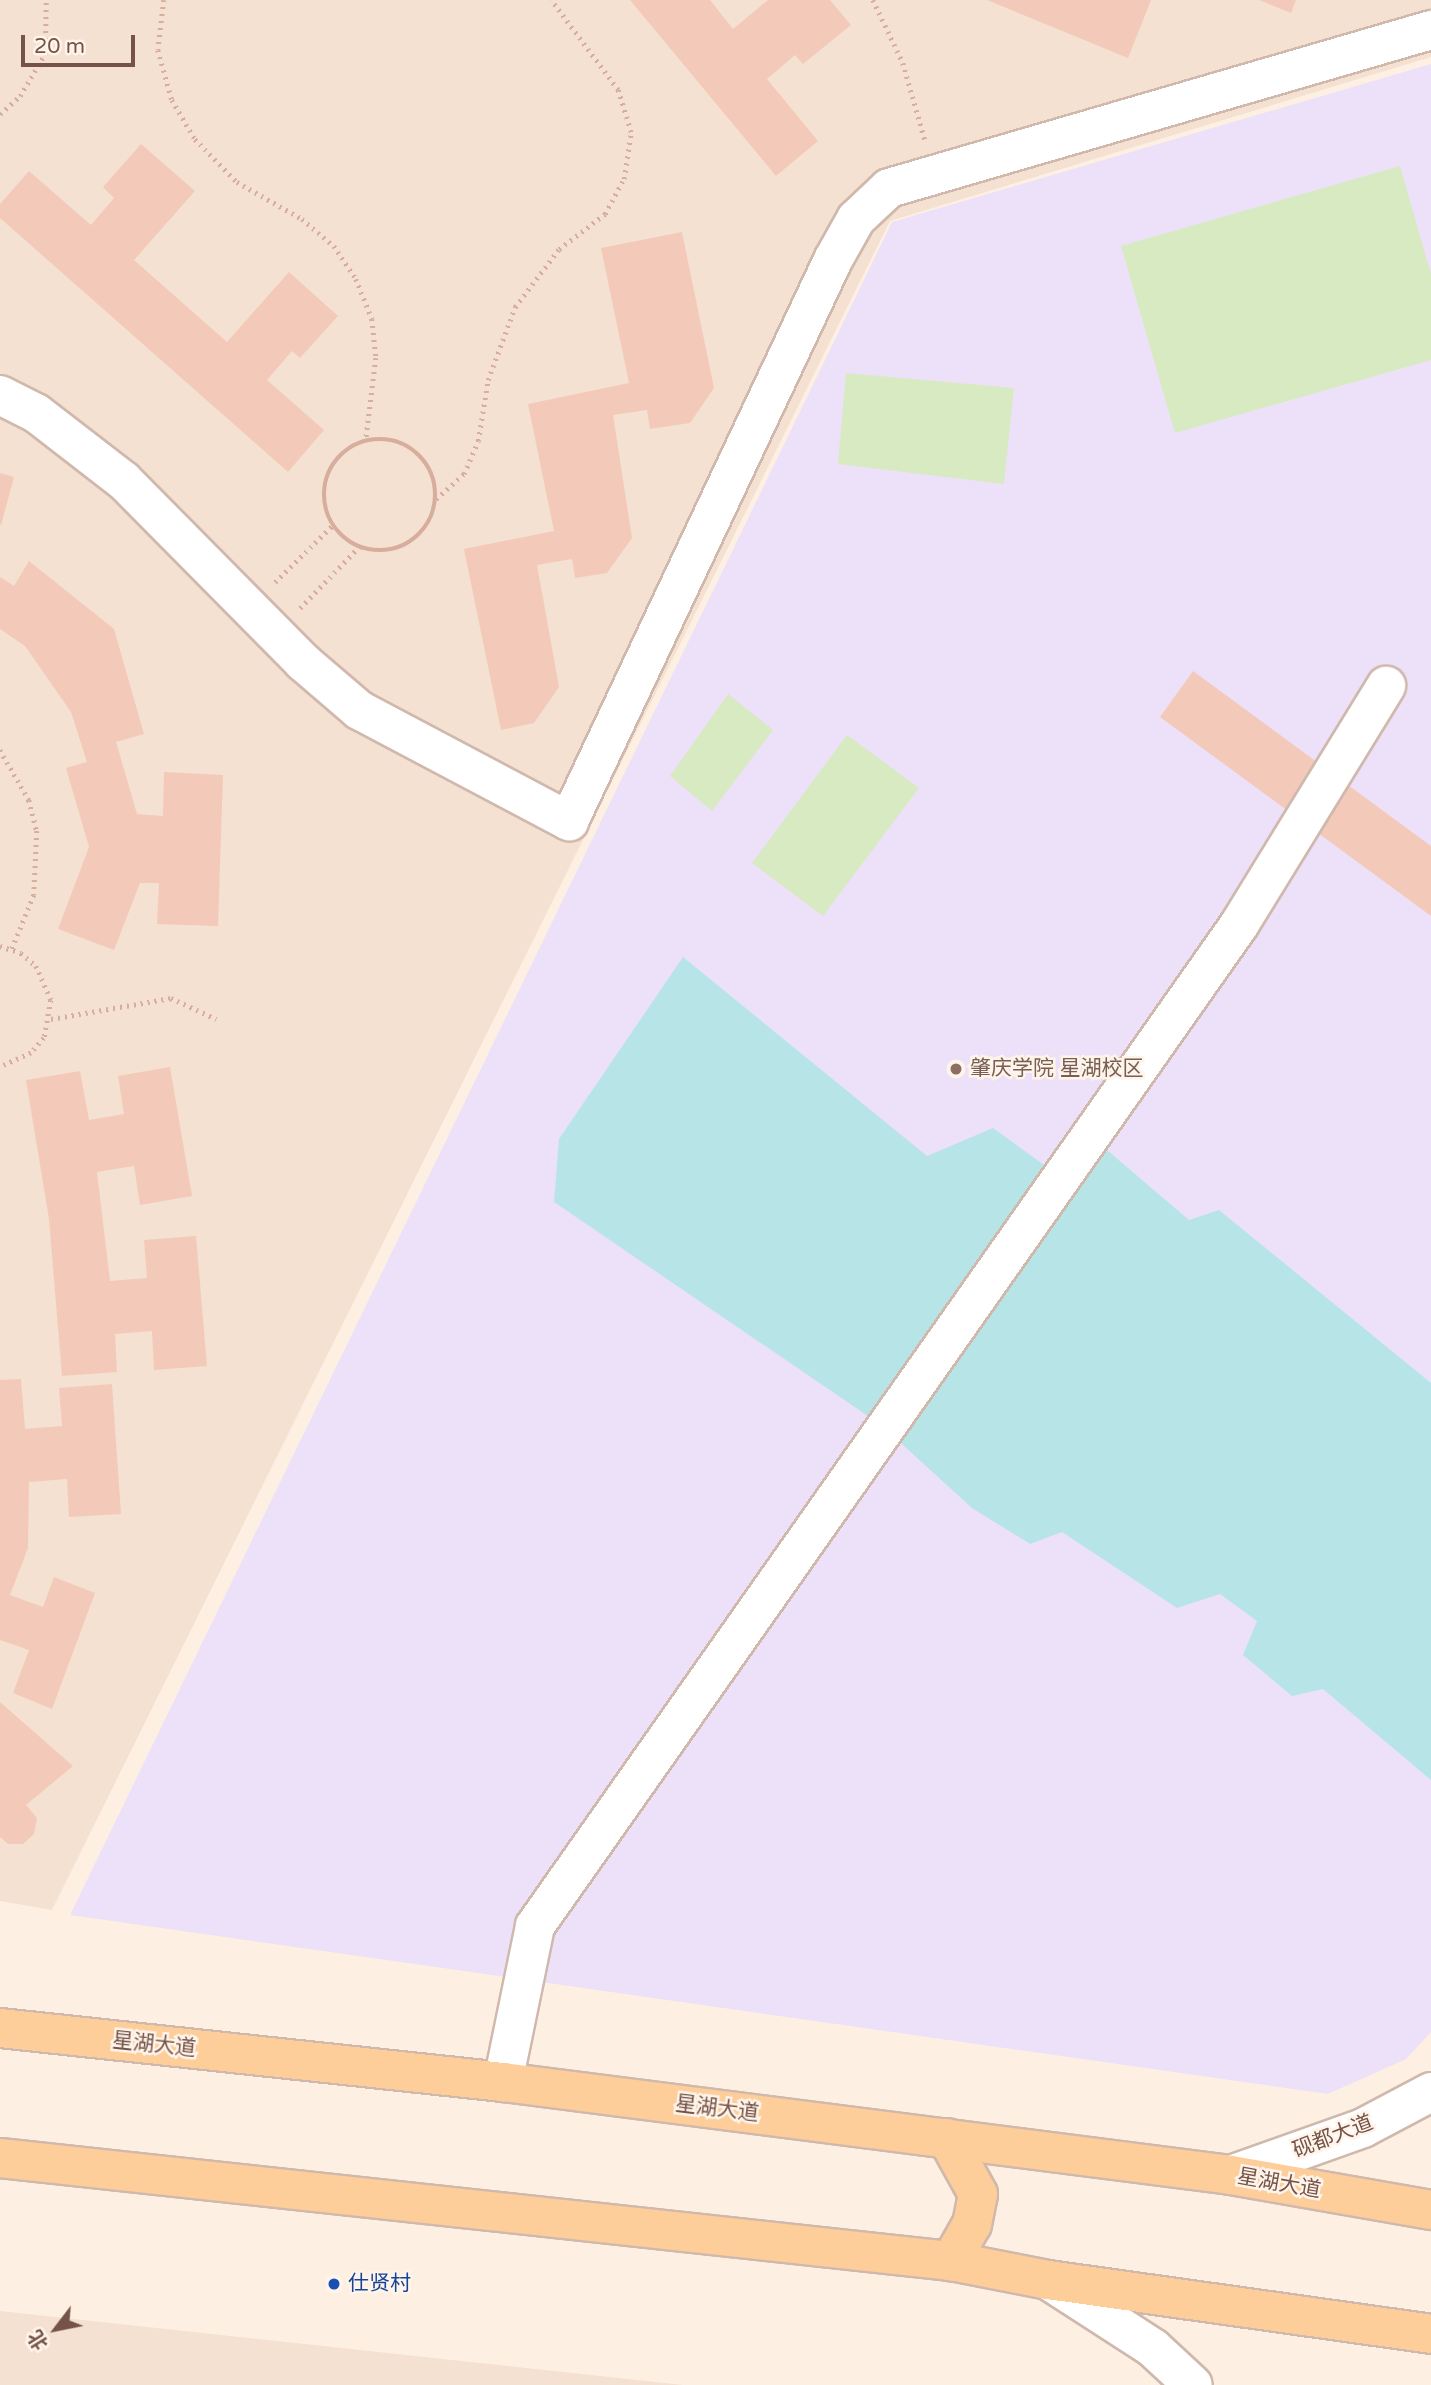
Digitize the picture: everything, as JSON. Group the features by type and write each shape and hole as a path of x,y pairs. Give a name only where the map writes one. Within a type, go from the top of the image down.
{"main road":[{"name":"星湖大道","path":"0,2028 503,2081 1231,2175 1431,2210"},
{"path":"947,2138 978,2194 972,2224 951,2261"},
{"path":"0,2158 951,2261 1048,2280 1431,2334"}],"street":[{"path":"0,395 37,413 124,481 262,621 359,710 569,821 856,219 889,188 1431,30"},
{"path":"503,2081 536,1926 1239,925 1386,685"},
{"name":"砚都大道","path":"1231,2175 1363,2128 1431,2092"},
{"path":"1048,2280 1153,2348 1193,2385"}],"path":[{"path":"0,114 20,96 45,54 46,0"},
{"path":"164,0 158,50 173,100 195,139 237,182 302,219 334,246 356,279 372,319 376,358 366,440"},
{"path":"436,499 432,473 416,452 401,442 366,440 337,458 328,474 324,491 332,524 359,547 377,551 410,542 423,531 436,499 464,474 478,441 488,380 515,307 559,249 605,214 624,179 631,132 618,90 551,0"},
{"path":"873,0 903,63 934,174"},
{"path":"262,621 332,524"},
{"path":"262,621 359,547"},
{"path":"0,750 29,800 37,842 34,895 12,950"},
{"path":"0,946 12,950 36,966 46,981 51,1019 31,1053 0,1067"},
{"path":"51,1019 171,998 216,1019"}],"shaded area":[{"path":"0,0 1431,0 1431,57 890,221 52,1910 0,1901"},
{"name":"肇庆学院 星湖校区","path":"1431,64 1431,2032 1406,2059 1328,2094 70,1915 892,222"},
{"path":"0,2311 683,2385 0,2385"}],"green space":[{"path":"1400,166 1431,274 1431,360 1175,433 1121,246"},
{"path":"846,373 1014,388 1004,484 838,464"},
{"path":"728,694 773,730 712,811 670,776"},
{"path":"847,735 919,788 823,916 752,863"}],"water":[{"path":"683,957 927,1156 993,1128 1058,1175 1087,1133 1189,1220 1219,1210 1431,1383 1431,1780 1323,1689 1292,1696 1243,1655 1257,1621 1220,1594 1177,1608 1062,1532 1030,1544 972,1508 881,1425 554,1202 559,1139"}],"building":[{"path":"630,0 710,0 733,29 768,0 830,0 851,25 803,64 795,55 767,79 818,141 776,176"},
{"path":"987,0 1151,0 1128,58"},
{"path":"1259,0 1296,0 1291,13"},
{"path":"141,144 195,191 134,260 227,342 289,272 338,316 300,358 292,351 267,380 324,430 288,472 0,218 0,204 29,171 91,225 114,198 103,187"},
{"path":"682,232 714,388 690,423 650,429 647,410 613,415 632,538 607,573 575,578 572,559 537,565 559,687 534,723 501,730 464,549 554,531 528,404 629,383 601,248"},
{"path":"0,473 14,477 1,525 0,525"},
{"path":"29,561 114,629 144,734 116,742 137,814 163,816 164,772 223,775 218,926 157,924 159,883 140,883 114,950 58,929 89,847 66,768 87,762 71,712 25,646 0,629 0,577 14,586"},
{"path":"1193,671 1431,846 1431,916 1160,717"},
{"path":"170,1067 192,1196 140,1205 134,1166 97,1172 110,1281 147,1278 144,1240 196,1236 207,1366 154,1370 152,1331 115,1334 117,1372 62,1376 49,1219 26,1080 80,1071 89,1120 124,1114 118,1076"},
{"path":"21,1379 25,1429 62,1426 59,1388 112,1384 121,1514 69,1517 67,1479 29,1482 28,1548 10,1595 43,1607 54,1577 95,1593 52,1709 13,1693 29,1650 0,1640 0,1380"},
{"path":"0,1702 73,1766 26,1805 37,1818 34,1834 23,1844 8,1844 0,1837"}],"place":[{"name":"肇庆学院 星湖校区","path":"956,1069"},
{"name":"仕贤村","path":"334,2284"}]}
